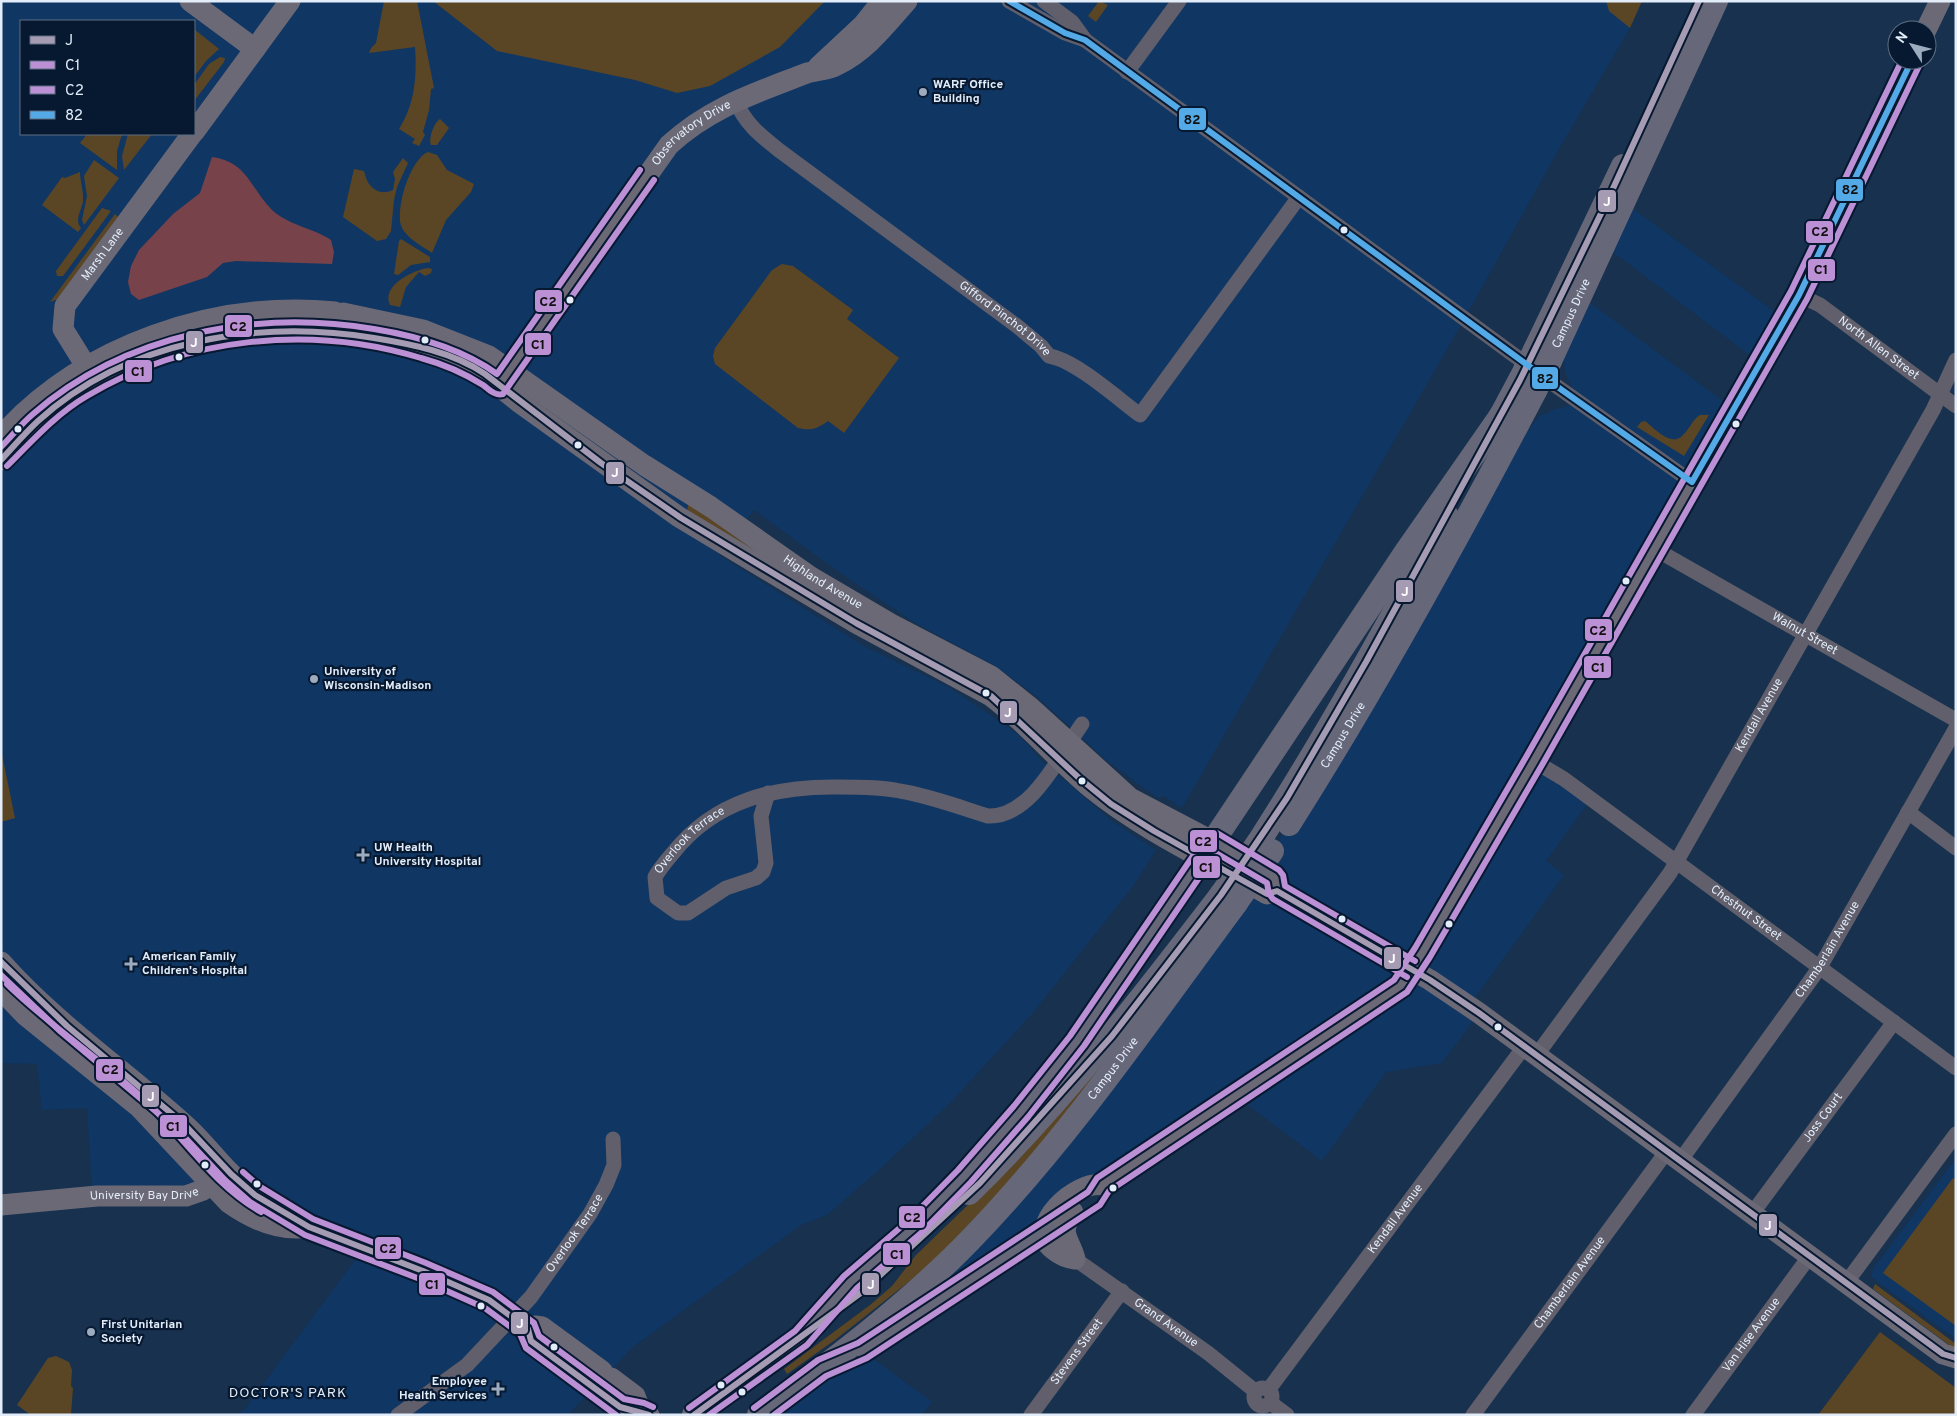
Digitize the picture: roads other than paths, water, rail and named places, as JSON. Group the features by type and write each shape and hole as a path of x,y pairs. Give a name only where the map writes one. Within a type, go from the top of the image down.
{"main road":[{"name":"Campus Drive","path":"1542,356 1699,1"},
{"name":"Campus Drive","path":"822,1368 959,1251 1034,1170 1072,1124 1354,720 1483,491 1527,386 1716,1"},
{"name":"Campus Drive","path":"1265,847 1287,798 1366,662 1502,414 1527,386"},
{"path":"800,1338 851,1282 915,1226 964,1176 1021,1112 1077,1041 1406,552 1502,414"},
{"name":"Campus Drive","path":"694,1415 880,1277 1010,1151 1112,1036 1229,899"},
{"path":"759,1415 822,1368 862,1351 1044,1232"}],"street":[{"path":"190,1 255,49"},
{"name":"Marsh Lane","path":"195,130 290,1"},
{"name":"Observatory Drive","path":"814,70 862,25 882,1"},
{"name":"Observatory Drive","path":"504,378 669,145 697,121 736,101 814,70 835,66 858,53 886,25 906,1"},
{"path":"1009,1 1065,33 1085,40 1566,393 1692,482"},
{"path":"1044,1 1072,22 1085,40"},
{"path":"1128,72 1179,1"},
{"path":"1931,20 1940,1"},
{"path":"1044,1232 1095,1198 1102,1185 1394,991 1411,969 1534,761 1799,295 1907,70"},
{"name":"Gifford Pinchot Drive","path":"736,101 742,115 756,132 1017,326 1041,346 1049,356 1060,358 1072,365 1140,415 1299,198"},
{"name":"Marsh Lane","path":"91,374 63,329 65,306 192,135"},
{"name":"North Allen Street","path":"1799,295 1820,305 1956,406"},
{"name":"Highland Avenue","path":"1,436 43,398 91,374 167,330 201,320 229,315 276,310 339,322 423,330 489,356 504,378 711,507 812,577 890,624 990,676 1023,700 1064,751 1130,798 1207,849 1275,878 1277,892 1411,969 1469,1006 1952,1361"},
{"name":"Kendall Avenue","path":"1260,1401 1676,862 1940,395 1956,360"},
{"name":"Highland Avenue","path":"1,460 22,437 53,411 91,374"},
{"name":"Walnut Street","path":"1655,549 1956,720"},
{"name":"Overlook Terrace","path":"768,793 761,816 766,863 763,872 756,878 726,888 688,913 678,913 657,898 655,877 685,837 703,822 738,802 768,793 813,787 882,789 923,796 996,816 1012,811 1028,801 1082,724"},
{"name":"Chamberlain Avenue","path":"1473,1415 1820,967 1956,728"},
{"name":"Chestnut Street","path":"1534,761 1564,779 1956,1068"},
{"path":"1908,812 1956,848"},
{"path":"1,962 29,992 185,1124 258,1197 298,1218 309,1227 423,1271 489,1300 520,1323 531,1341 600,1381 633,1411"},
{"path":"1,990 25,1015 139,1107 215,1191 258,1220 294,1230 309,1227"},
{"name":"Joss Court","path":"1751,1215 1894,1022"},
{"path":"1846,1283 1956,1134"},
{"name":"Overlook Terrace","path":"398,1415 467,1365 520,1323 531,1297 590,1214 606,1185 614,1165 613,1139"},
{"name":"University Bay Drive","path":"1,1205 109,1196 186,1196 215,1191 233,1174"},
{"path":"1075,1259 1062,1255 1048,1245 1044,1232 1048,1220 1056,1207 1088,1186 1102,1185"},
{"path":"1073,1212 1067,1223 1065,1236 1075,1259"},
{"name":"Van Hise Avenue","path":"1693,1415 1809,1257"},
{"name":"Grand Avenue","path":"1075,1259 1122,1291 1260,1401 1287,1415"},
{"name":"Stevens Street","path":"1031,1415 1122,1291"}],"place":[{"name":"WARF Office Building","path":"923,92"},
{"name":"University of Wisconsin-Madison","path":"314,679"},
{"name":"UW Health University Hospital","path":"363,855"},
{"name":"American Family Children's Hospital","path":"131,964"},
{"name":"First Unitarian Society","path":"91,1332"},
{"name":"Employee Health Services","path":"498,1389"}],"district":[{"name":"DOCTOR'S PARK","path":"288,1393"}]}
